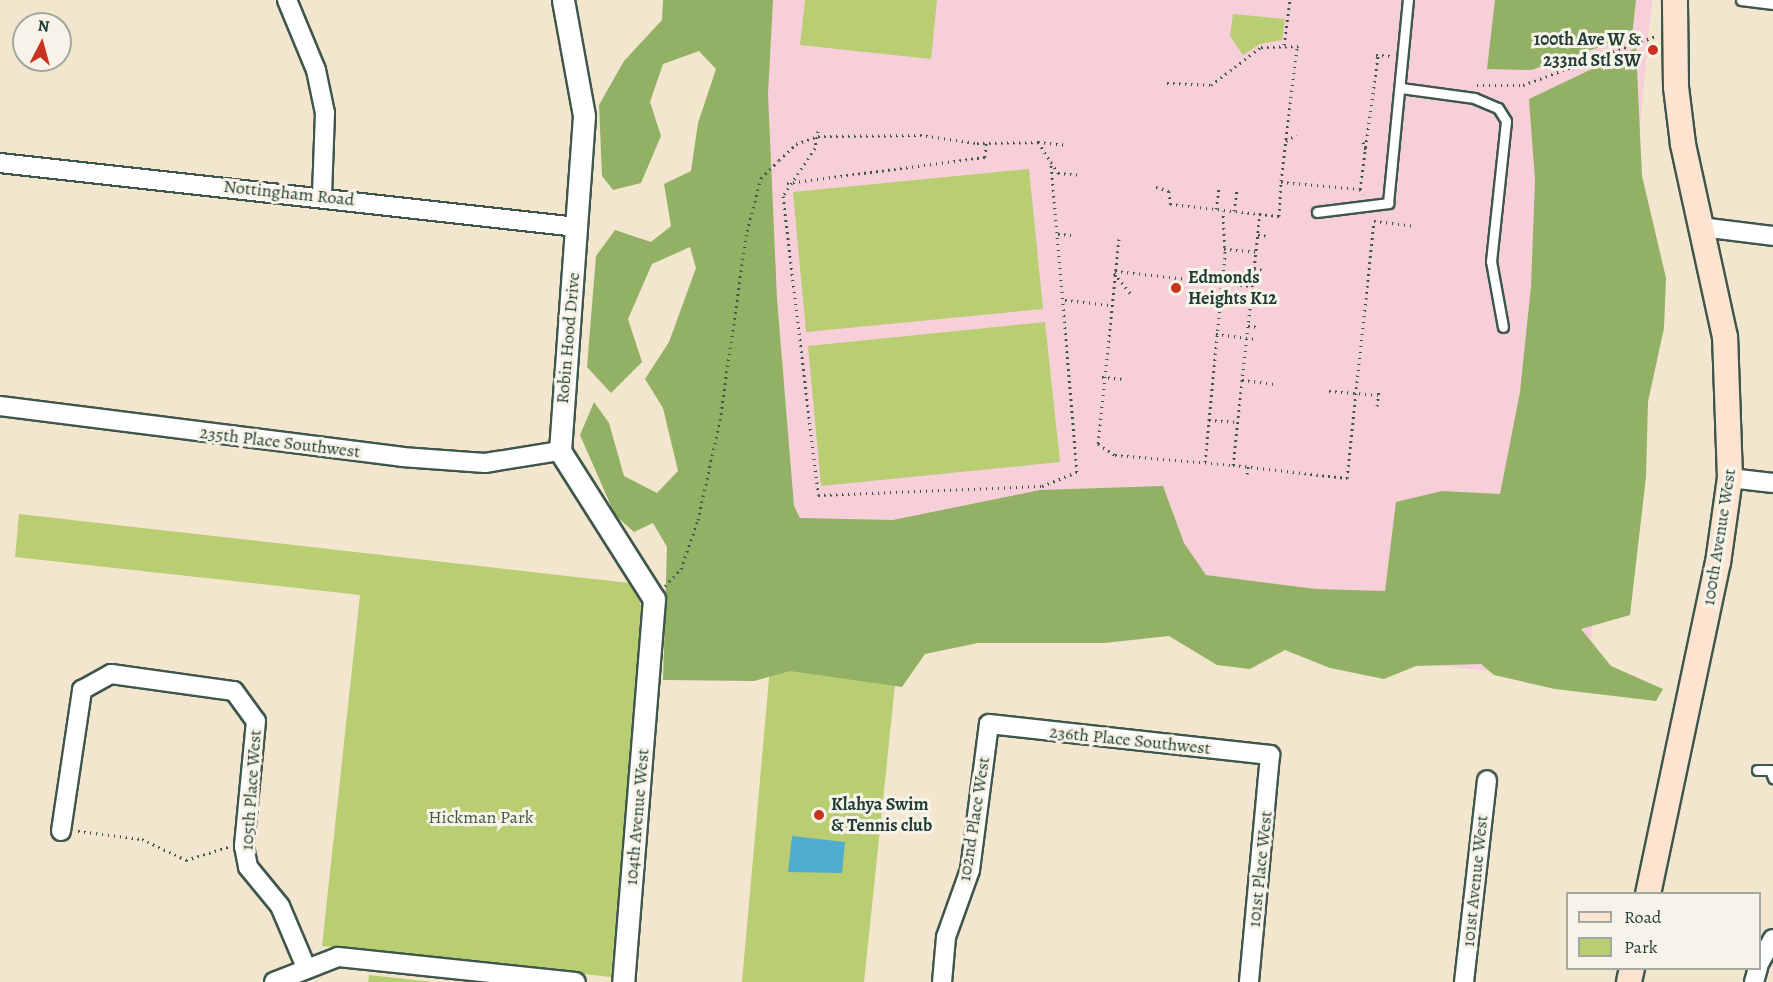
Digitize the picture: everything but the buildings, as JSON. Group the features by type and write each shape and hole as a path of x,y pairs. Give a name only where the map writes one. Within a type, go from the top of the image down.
{"main road":[{"name":"100th Avenue West","path":"1648,892 1718,563 1730,478 1725,337 1701,228 1676,87 1675,0"}],"street":[{"path":"286,0 316,69 325,113 322,195"},
{"name":"Robin Hood Drive","path":"560,451 584,116 563,0"},
{"name":"Nottingham Road","path":"0,164 322,195 577,227"},
{"path":"1701,228 1773,236"},
{"name":"235th Place Southwest","path":"0,406 402,457 485,463 560,451"},
{"path":"560,451 654,598"},
{"path":"1730,478 1773,483"},
{"name":"104th Avenue West","path":"623,982 652,651 654,598"},
{"name":"105th Place West","path":"61,829 76,705 82,690 111,674 214,684 249,704 256,721 243,846 248,867 280,906 305,965"},
{"name":"236th Place Southwest","path":"989,724 1270,755"},
{"name":"102nd Place West","path":"942,982 946,937 970,870 989,724"},
{"name":"101st Place West","path":"1249,982 1270,755"},
{"name":"101st Avenue West","path":"1464,982 1487,780"},
{"path":"1761,960 1773,939"},
{"path":"274,982 305,965 338,957 576,982"}],"lane":[{"path":"1317,212 1388,203 1408,0"},
{"path":"1741,0 1773,4"},
{"path":"1401,88 1474,98 1498,108 1506,121 1491,261 1503,327"},
{"path":"1757,770 1770,770 1773,778"}],"path":[{"path":"1284,45 1290,0"},
{"path":"1474,98 1477,85 1523,85 1658,35"},
{"path":"1156,187 1169,191 1170,204 1279,216 1281,182 1299,46 1261,47 1211,85 1167,83"},
{"path":"1370,206 1360,189 1367,153 1376,55"},
{"path":"818,131 818,136 788,183 783,196 818,495 1042,486 1073,477 1079,444 1051,161"},
{"path":"654,598 681,569 698,520 761,178 796,144 818,136 920,135 986,143 1038,142 1066,145"},
{"path":"1286,141 1296,135"},
{"path":"1038,142 1058,173 1082,175"},
{"path":"1363,142 1367,153"},
{"path":"788,183 985,157 986,143"},
{"path":"1281,182 1360,189"},
{"path":"1216,209 1219,188"},
{"path":"1234,211 1237,190"},
{"path":"1205,462 1222,284 1223,210"},
{"path":"1233,465 1260,213"},
{"path":"1119,239 1096,434 1103,452 1347,478 1374,221 1416,226"},
{"path":"1058,234 1071,235"},
{"path":"1258,235 1268,236"},
{"path":"1224,249 1256,252"},
{"path":"1254,269 1264,270"},
{"path":"1114,272 1252,286"},
{"path":"1114,272 1130,293"},
{"path":"1065,300 1110,305"},
{"path":"1248,326 1258,327"},
{"path":"1218,334 1256,339"},
{"path":"1102,377 1122,380"},
{"path":"1242,380 1275,384"},
{"path":"1377,406 1379,389"},
{"path":"1329,391 1378,395"},
{"path":"1208,420 1238,422"},
{"path":"1247,474 1248,466"},
{"path":"1332,483 1333,476"},
{"path":"61,829 142,839 186,860 220,847 243,846"}],"shaded area":[{"name":"Edmonds Heights K12","path":"762,0 1652,0 1587,683 691,576"}],"green space":[{"path":"663,0 773,0 768,94 777,299 794,506 800,518 893,520 1040,490 1163,486 1184,543 1206,575 1316,589 1385,591 1396,502 1442,491 1500,494 1520,392 1531,286 1535,180 1529,99 1636,48 1642,176 1666,278 1664,328 1648,402 1646,477 1630,615 1581,629 1611,666 1663,689 1656,701 1555,689 1494,675 1481,664 1416,666 1384,679 1330,668 1285,650 1250,669 1217,665 1169,636 1104,643 978,643 925,654 902,687 790,671 754,681 663,680 667,547 653,523 634,532 615,515 580,435 594,402 609,423 624,476 657,493 678,471 663,408 645,379 669,342 696,268 690,247 652,264 628,319 642,362 611,393 587,367 596,256 615,230 651,242 671,226 664,184 691,171 698,123 716,69 699,51 663,64 650,102 661,136 641,183 613,190 602,176 599,105 624,61 662,20"},
{"path":"805,0 937,0 931,59 800,45"},
{"path":"1495,0 1636,0 1632,36 1531,70 1487,69"},
{"path":"1233,14 1285,19 1282,40 1260,44 1243,55 1230,36"},
{"path":"1029,169 1043,309 806,332 793,192"},
{"path":"1045,322 1060,462 821,486 808,346"},
{"name":"Hickman Park","path":"19,514 638,584 643,625 611,977 322,946 360,595 15,557"},
{"name":"Klahya Swim & Tennis club","path":"773,634 899,647 864,982 742,982"},
{"path":"369,975 433,982 368,982"}],"water":[{"path":"792,836 845,842 842,873 788,872"}],"place":[{"name":"100th Ave W & 233nd Stl SW","path":"1653,50"},
{"name":"Edmonds Heights K12","path":"1176,288"},
{"name":"Klahya Swim & Tennis club","path":"819,815"}]}
